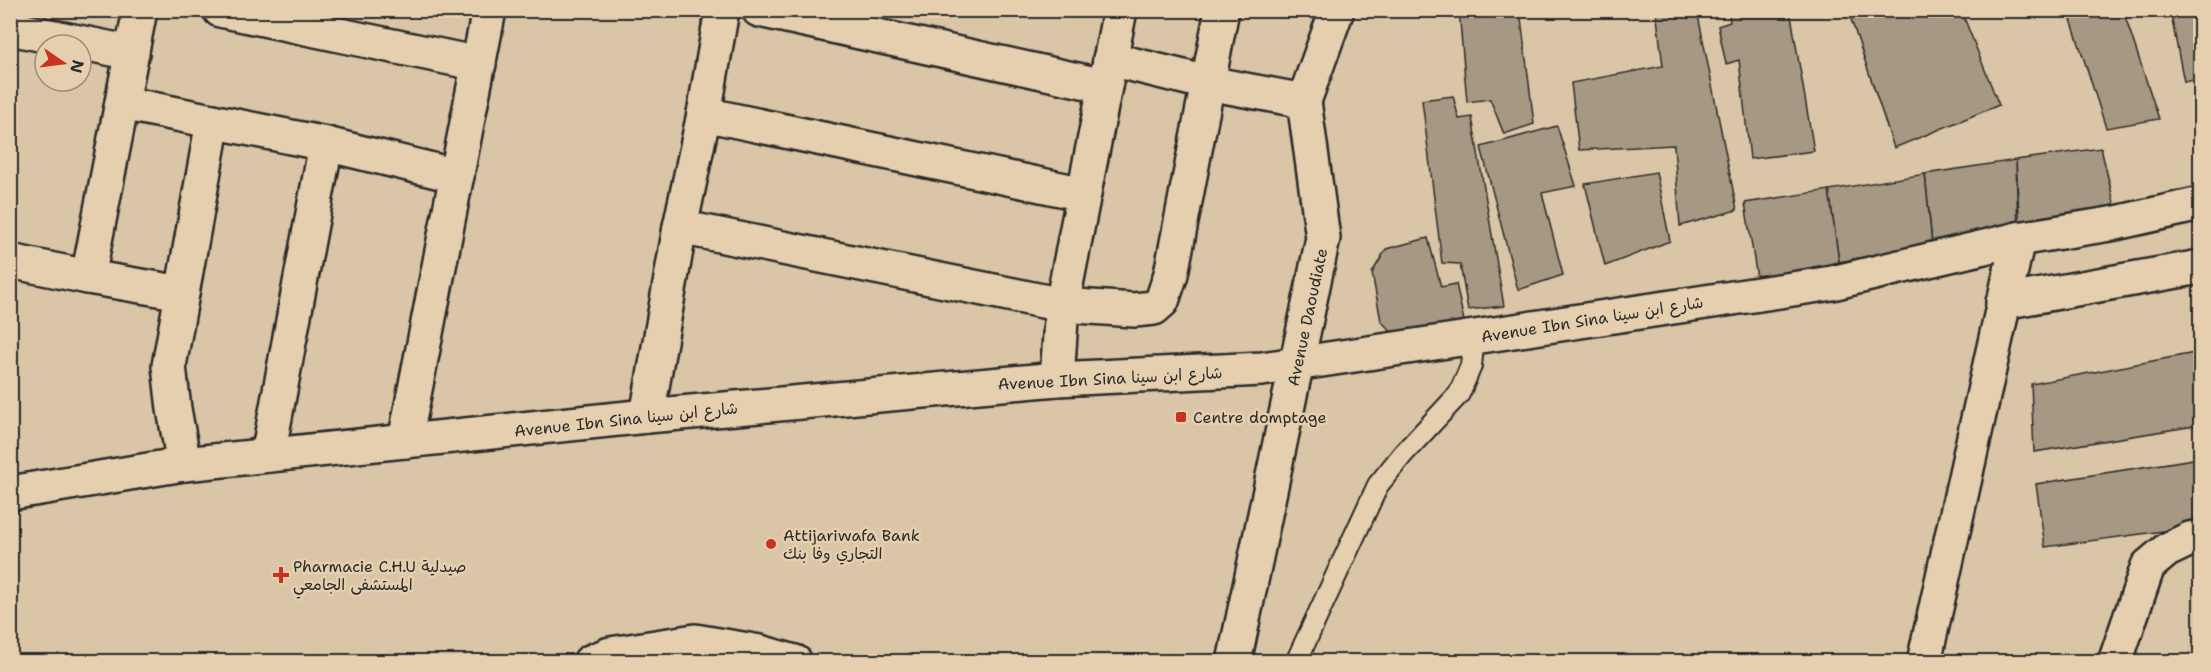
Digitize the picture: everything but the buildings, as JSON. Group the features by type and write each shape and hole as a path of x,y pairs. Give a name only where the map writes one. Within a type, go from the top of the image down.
{"street":[{"path":"88,277 140,10"},
{"path":"220,10 479,64"},
{"path":"405,441 489,10"},
{"path":"647,416 680,227 704,114 722,10"},
{"path":"759,10 1108,72 1208,84 1304,101"},
{"path":"1057,379 1062,305 1120,10"},
{"path":"680,227 1062,305 1134,310 1154,308 1162,301 1171,274 1222,10"},
{"name":"Avenue Daoudiate","path":"1234,662 1323,238 1304,101 1337,10"},
{"path":"10,28 132,53"},
{"path":"122,103 326,144 457,176"},
{"path":"704,114 1083,194"},
{"path":"184,464 169,366 213,121"},
{"path":"268,455 326,144"},
{"name":"Avenue Ibn Sina شارع ابن سينا","path":"10,493 184,464 647,416 1057,379 1262,369 1832,283 2018,238 2116,223 2200,204"},
{"path":"1924,662 2018,238"},
{"path":"10,261 182,293"},
{"path":"2003,302 2200,267"},
{"path":"2115,662 2148,566 2167,550 2190,539 2200,537"},
{"path":"590,662 609,654 695,641 760,652 795,662"}],"lane":[{"path":"1296,662 1377,485 1459,394 1471,366 1474,337"}],"place":[{"name":"Centre domptage","path":"1181,417"},
{"name":"Attijariwafa Bank التجاري وفا بنك","path":"771,544"},
{"name":"Pharmacie C.H.U صيدلية المستشفى الجامعي","path":"281,575"}]}
